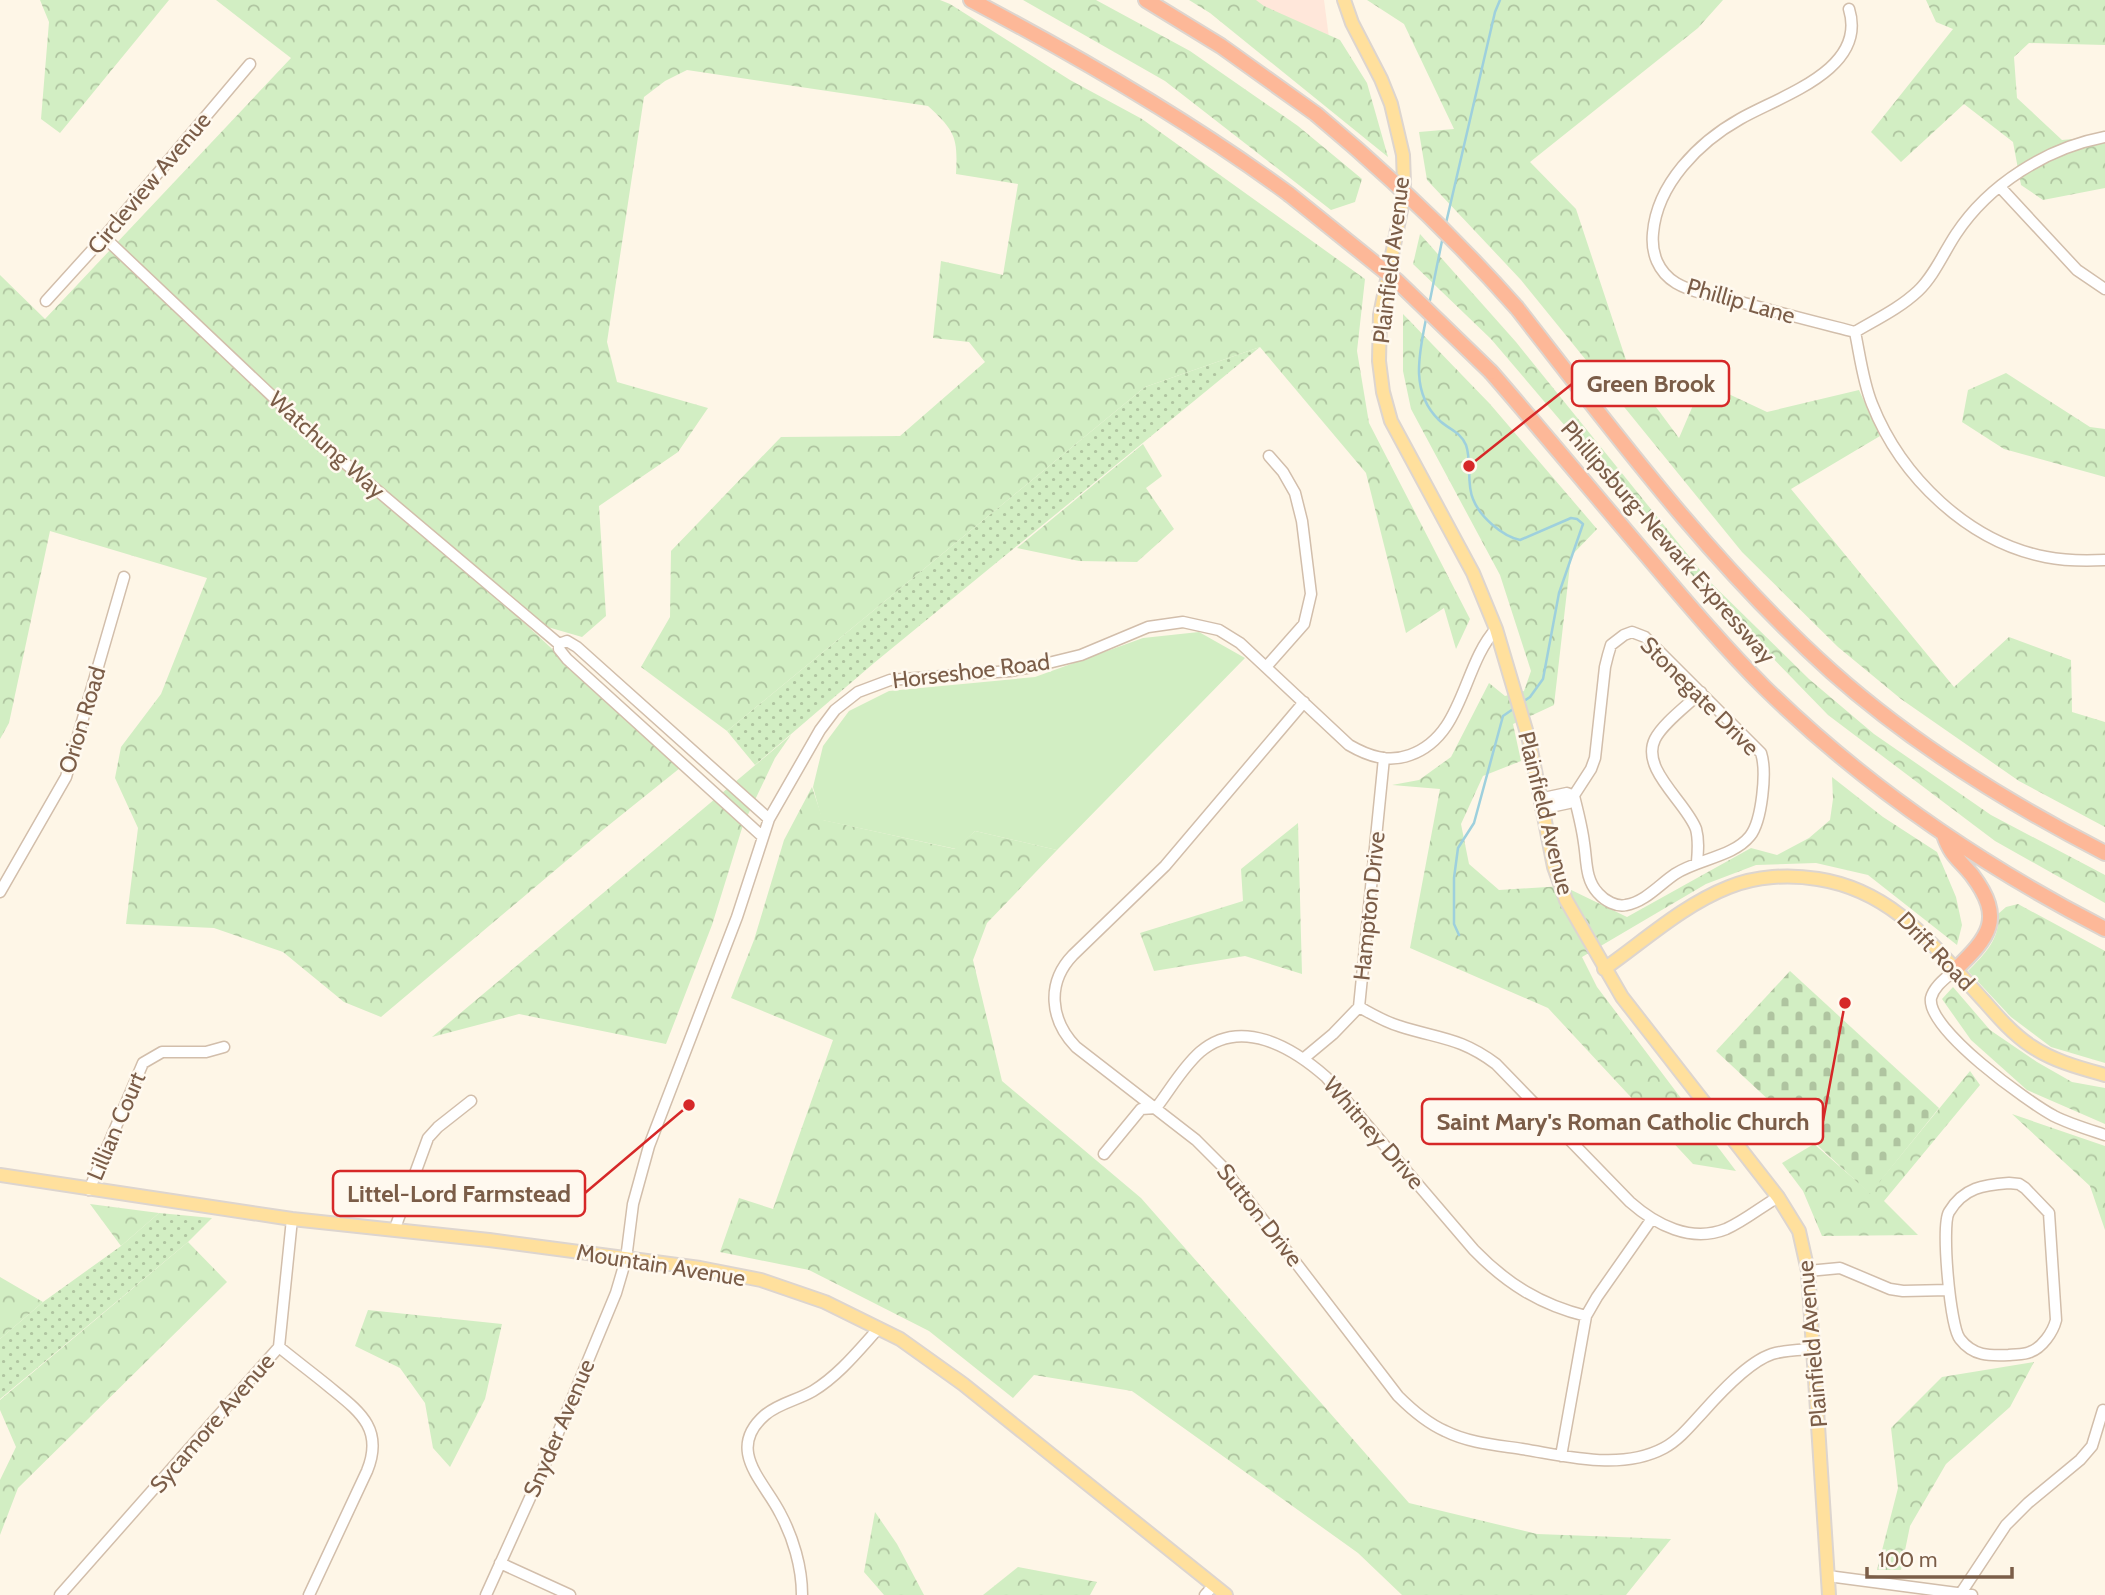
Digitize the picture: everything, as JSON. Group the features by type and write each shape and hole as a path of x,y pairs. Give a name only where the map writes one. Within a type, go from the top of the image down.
{"highway":[{"name":"Phillipsburg-Newark Expressway","path":"971,0 1131,88 1196,129 1289,194 1397,281 1491,373 1713,633 1751,673 1853,766 1944,835 2009,876 2105,929"},
{"name":"Phillipsburg-Newark Expressway","path":"1146,0 1232,53 1316,114 1412,199 1517,308 1678,512 1731,573 1807,648 1866,699 1964,772 2052,826 2105,853"},
{"path":"1944,835 1950,853 1981,888 1989,912 1986,938 1955,970"}],"main road":[{"name":"Plainfield Avenue","path":"1344,0 1352,23 1391,104 1403,155 1402,205 1380,315 1379,361 1387,406 1398,436 1473,573 1496,629 1522,715 1554,867 1566,900 1604,969 1648,1032 1778,1197 1799,1231 1808,1271 1829,1595"},
{"name":"Drift Road","path":"1604,969 1709,896 1731,886 1772,877 1797,876 1841,883 1897,910 1921,932 2010,1029 2032,1047 2054,1059 2105,1075"},
{"name":"Mountain Avenue","path":"0,1175 292,1219 395,1228 699,1268 761,1280 825,1302 900,1339 963,1384 1209,1590 1226,1595"}],"street":[{"name":"Phillip Lane","path":"1849,9 1853,20 1850,38 1839,58 1824,73 1805,86 1739,119 1720,132 1683,166 1670,184 1660,206 1653,226 1652,244 1659,266 1677,284 1855,332"},
{"name":"Circleview Avenue","path":"46,301 104,237 250,64"},
{"path":"2105,137 2062,150 2026,168 2000,187 1971,214 1918,291 1897,308 1855,332 1871,401 1879,420 1901,457 1930,493 2004,544 2066,560 2105,560"},
{"path":"2000,187 2077,271 2105,289"},
{"name":"Watchung Way","path":"104,237 327,448 559,644 559,649 567,659 763,837"},
{"path":"1266,667 1304,624 1311,594 1302,521 1295,493 1283,472 1269,456"},
{"name":"Orion Road","path":"0,892 66,777 124,577"},
{"name":"Horseshoe Road","path":"626,1259 633,1204 649,1146 737,917 769,819 827,720 846,700 872,685 900,678 1010,671 1032,667 1095,650 1147,627 1183,622 1208,625 1231,635 1349,744 1364,754 1384,758"},
{"path":"1384,758 1407,756 1420,751 1443,732 1452,718 1480,650 1496,629"},
{"name":"Stonegate Drive","path":"1632,632 1640,634 1701,692 1761,754 1765,764 1757,824 1753,833 1740,846 1697,862 1626,905 1612,904 1599,894 1589,878 1574,796 1595,758 1605,667 1611,645 1632,632"},
{"name":"Watchung Way","path":"559,644 564,641 577,647 769,819"},
{"path":"1697,862 1698,841 1695,829 1657,771 1651,751 1658,734 1701,692"},
{"name":"Sutton Drive","path":"1304,702 1165,866 1073,955 1058,976 1054,1008 1067,1038 1196,1140 1221,1165 1398,1395 1419,1416 1444,1431 1472,1441 1587,1460 1634,1458 1652,1454 1684,1434 1712,1402 1754,1364 1783,1351 1814,1349"},
{"name":"Hampton Drive","path":"1384,758 1359,1007 1397,1026 1461,1042 1478,1051 1496,1064 1630,1202 1651,1220 1672,1230 1716,1232 1738,1222 1778,1197"},
{"path":"1540,804 1567,793 1574,796"},
{"path":"1955,970 1939,984 1931,999 1934,1015 1944,1029 1971,1055 2029,1100 2074,1125 2105,1135"},
{"path":"1303,1059 1359,1007"},
{"name":"Whitney Drive","path":"1156,1108 1197,1054 1223,1039 1252,1036 1283,1047 1303,1059 1338,1090 1494,1271 1537,1300 1586,1316"},
{"name":"Lillian Court","path":"89,1189 142,1063 162,1052 206,1052 224,1047"},
{"path":"395,1228 428,1138 471,1101"},
{"path":"1104,1154 1141,1109 1156,1108"},
{"path":"2018,1184 2025,1188 2045,1208 2051,1220 2056,1320 2050,1334 2032,1352 1981,1355 1962,1342 1954,1330 1949,1290 1946,1220 1953,1206 1969,1191 1983,1185 2018,1184"},
{"name":"Sycamore Avenue","path":"60,1595 279,1347 292,1219"},
{"path":"1561,1455 1586,1316 1651,1220"},
{"name":"Snyder Avenue","path":"486,1595 548,1456 615,1293 626,1259"},
{"path":"1808,1271 1840,1268 1890,1289 1949,1290"},
{"path":"802,1595 798,1562 790,1534 779,1511 753,1472 750,1441 765,1415 813,1391 839,1373 878,1329"},
{"path":"279,1347 359,1412 366,1420 373,1440 371,1461 309,1595"},
{"path":"1828,1576 1966,1594 2006,1525 2080,1460 2092,1446 2103,1410"},
{"path":"500,1563 570,1595"}],"shaded area":[{"path":"1244,0 1324,0 1331,53"}],"green space":[{"path":"40,0 169,0 60,133 41,119 49,22"},
{"path":"216,0 940,0 950,4 1070,80 1142,119 1365,279 1357,351 1369,423 1470,619 1456,649 1444,608 1406,633 1366,473 1260,347 1145,387 727,731 641,667 670,617 671,551 781,437 900,436 985,362 969,342 933,338 941,261 1003,275 1018,184 956,174 953,136 928,106 687,70 665,81 644,97 607,342 617,382 708,408 678,452 599,506 606,616 582,637 520,619 680,768 381,1017 344,1002 283,952 214,928 126,924 138,828 115,778 121,747 161,694 207,578 50,531 9,723 0,739 0,275 45,319 291,58"},
{"path":"1023,0 1096,0 1190,51 1298,126 1362,179 1355,202 1331,210 1165,81"},
{"path":"1189,0 1256,0 1340,40 1367,83 1388,157 1210,13"},
{"path":"1367,0 1723,0 1698,28 1530,162 1576,209 1630,372 1679,438 1703,382 1767,412 1859,390 1880,436 1791,489 1954,687 2009,637 2071,660 2072,712 2105,722 2105,827 2019,781 1901,699 1838,647 1742,552 1521,280 1427,180 1419,132 1454,129 1404,24"},
{"path":"1926,0 2105,0 2105,45 2029,43 2014,57 2017,98 2062,140 2105,136 2105,188 2043,200 2021,185 2013,142 1964,104 1901,162 1871,132 1953,29 1936,22"},
{"path":"1420,234 1516,342 1709,581 1809,679 1874,734 1991,815 2105,875 2105,903 1995,841 1828,715 1692,575 1491,339 1413,264"},
{"path":"1403,314 1490,404 1597,529 1571,556 1554,705 1513,724 1521,761 1483,776 1461,824 1469,864 1499,890 1563,886 1627,917 1751,848 1777,855 1809,838 1830,820 1832,777 1883,817 1937,852 1956,897 1962,925 1957,945 1868,875 1816,863 1756,865 1706,884 1582,957 1597,987 1736,1171 1693,1164 1548,1008 1410,948 1440,789 1392,785 1419,780 1451,757 1489,683 1505,696 1524,691 1531,671 1500,575 1411,409 1403,371"},
{"path":"1260,347 874,663 755,765 727,731 1145,387"},
{"path":"2006,373 2090,427 2105,429 2105,477 2004,449 1962,422 1968,390"},
{"path":"1143,444 1162,476 1146,488 1174,529 1137,562 1079,561 1017,548"},
{"path":"1199,632 1245,658 1057,850 975,831 956,849 822,820 813,787 823,746 849,711 889,691 1035,677 1143,638"},
{"path":"791,735 775,758 743,825 712,925 666,1044 519,1014 432,1037"},
{"path":"812,787 823,820 955,849 975,831 1057,850 987,923 973,960 1002,1081 1141,1198 1409,1503 1537,1534 1671,1539 1626,1595 1402,1595 1358,1553 1132,1391 1034,1375 1013,1398 929,1331 809,1270 720,1252 739,1198 773,1209 833,1040 731,998 754,940 784,840"},
{"path":"1298,823 1302,974 1245,956 1154,971 1140,933 1243,901 1241,869"},
{"path":"2018,904 2105,951 2105,1063 2051,1047 2011,1017 1968,971 1994,938 1998,914 2006,907"},
{"path":"1790,971 1939,1108 1870,1194 1716,1051"},
{"path":"1953,987 1990,1030 2037,1062 2072,1082 2105,1088 2105,1124 2027,1090 1971,1040 1942,999"},
{"path":"1970,1071 1980,1085 1884,1201 1918,1235 1822,1236 1803,1191 1782,1163 1814,1144 1870,1193"},
{"path":"2012,1114 2105,1146 2105,1230 2090,1186"},
{"path":"90,1204 159,1213 121,1246"},
{"path":"159,1213 212,1218 188,1242 0,1399 0,1339 43,1302 121,1246"},
{"path":"188,1242 227,1282 18,1488 0,1535 0,1480 16,1447 0,1410 0,1400"},
{"path":"0,1277 43,1302 0,1339"},
{"path":"368,1310 502,1324 485,1399 450,1467 433,1448 425,1403 400,1368 355,1346"},
{"path":"2034,1362 2010,1407 1946,1464 1910,1526 1901,1570 1877,1570 1898,1488 1891,1428 1942,1377"},
{"path":"875,1512 897,1544 924,1595 884,1595 864,1572"},
{"path":"1018,1567 1097,1582 1090,1595 983,1595"}],"waterway":[{"path":"1446,223 1500,0"},
{"path":"1429,305 1443,236"},
{"path":"1426,319 1419,359 1420,385 1430,409 1439,420 1458,434 1466,445 1471,493 1476,506 1499,530 1520,540 1571,518 1583,524 1559,593 1543,679 1530,697 1521,703"},
{"path":"1459,935 1454,924 1454,878 1458,848 1474,823 1503,716 1516,707"}],"place":[{"name":"Green Brook","path":"1469,466"},
{"name":"Saint Mary's Roman Catholic Church","path":"1845,1003"},
{"name":"Littel-Lord Farmstead","path":"689,1105"}]}
